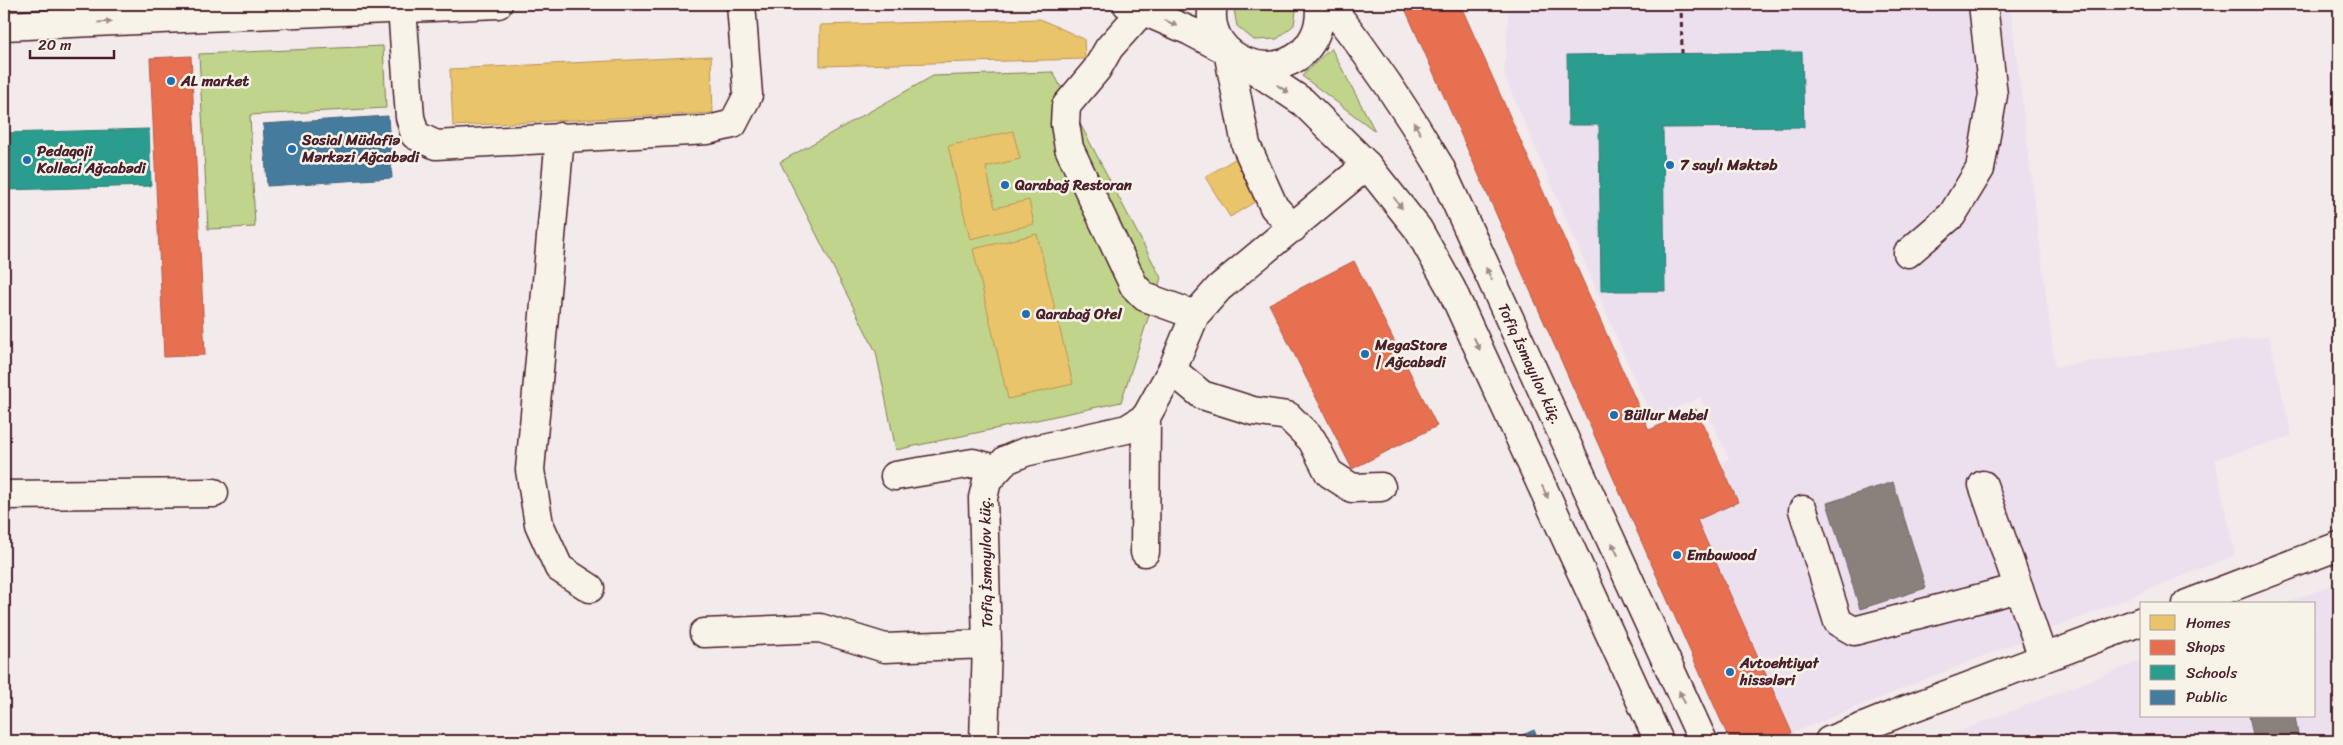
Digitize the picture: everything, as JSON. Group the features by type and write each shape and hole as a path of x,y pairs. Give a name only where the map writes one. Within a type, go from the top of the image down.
{"street":[{"path":"4,26 498,4"},
{"path":"402,8 410,117 415,135 436,145 560,136 708,130 732,124 748,95 741,4"},
{"path":"1213,4 1213,24 1218,39 1236,56 1303,102 1367,165 1418,229 1451,288 1659,741"},
{"path":"1195,315 1145,297 1134,286 1069,148 1065,124 1066,106 1097,69 1135,7 1261,67 1279,65 1296,58 1310,45 1318,29 1319,4"},
{"name":"Tofiq İsmayılov küç.","path":"1329,4 1368,54 1405,108 1439,165 1703,741"},
{"path":"1908,253 1952,215 1980,169 1993,95 1983,4"},
{"path":"1236,56 1246,145 1274,207 1294,228"},
{"path":"560,136 530,470 539,524 559,568 590,588"},
{"path":"1145,552 1146,417 1172,370 1195,315 1219,288 1294,228 1367,165"},
{"path":"1172,370 1202,395 1253,411 1288,416 1312,440 1330,473 1352,488 1381,487"},
{"path":"895,476 973,463 996,469 1006,460 1025,452 1127,429 1146,417"},
{"name":"Tofiq İsmayılov küç.","path":"984,741 987,644 984,498 987,481 996,469"},
{"path":"1983,485 2043,658"},
{"path":"4,495 214,493"},
{"path":"1803,510 1838,622 1854,630 2019,588"},
{"path":"2191,602 2339,546"},
{"path":"1829,741 2140,622"},
{"path":"704,633 820,628 885,648 987,644"}],"path":[{"path":"1681,4 1682,54"}],"shaded area":[{"path":"1509,4 2010,4 2055,367 2269,336 2292,436 2215,459 2235,555 1792,733 1697,520 1737,502 1721,464 1729,458 1700,397 1652,419 1504,75"},
{"path":"2339,582 2339,741 1935,741 2140,661 2140,718 2316,718 2316,602 2289,602"}],"green space":[{"path":"1233,4 1297,4 1294,25 1277,39 1254,40 1237,26"},
{"path":"383,46 386,108 250,115 255,227 208,229 199,54"},
{"path":"1331,48 1375,131 1302,76"},
{"path":"1053,72 1161,278 1121,402 896,450 876,352 780,162 933,76"}],"building: Homes":[{"path":"1040,19 1084,39 1085,59 820,66 820,25"},
{"path":"711,56 713,113 453,126 450,69"},
{"path":"1013,131 1020,159 986,167 995,208 1029,200 1034,224 970,239 948,146"},
{"path":"1238,157 1263,197 1230,217 1205,177"},
{"path":"1037,234 1073,384 1008,399 973,249"}],"building: Shops":[{"path":"1403,4 1460,4 1649,430 1696,409 1738,502 1697,520 1792,733 1772,741 1730,741"},
{"path":"191,56 205,355 164,357 150,58"},
{"path":"1354,261 1437,426 1352,469 1269,304"}],"building: Schools":[{"path":"1802,52 1804,127 1663,128 1665,291 1601,291 1599,125 1568,125 1567,55"},
{"path":"149,129 151,186 4,190 4,133"}],"building: Public":[{"path":"388,116 392,178 267,186 263,124"},
{"path":"1534,730 1539,741 1509,741"}],"building: Industry":[{"path":"1893,482 1926,588 1860,609 1827,503"},
{"path":"2249,718 2295,718 2299,741 2254,741"}],"place":[{"name":"AL market","path":"171,81"},
{"name":"Sosial Müdafiə Mərkəzi Ağcabədi","path":"292,149"},
{"name":"Pedaqoji Kolleci Ağcabədi","path":"27,160"},
{"name":"7 saylı Məktəb","path":"1670,165"},
{"name":"Qarabağ Restoran","path":"1005,185"},
{"name":"Qarabağ Otel","path":"1026,314"},
{"name":"MegaStore | Ağcabədi","path":"1365,354"},
{"name":"Büllur Mebel","path":"1614,415"},
{"name":"Embawood","path":"1677,555"},
{"name":"Avtoehtiyat hissələri","path":"1730,672"}]}
